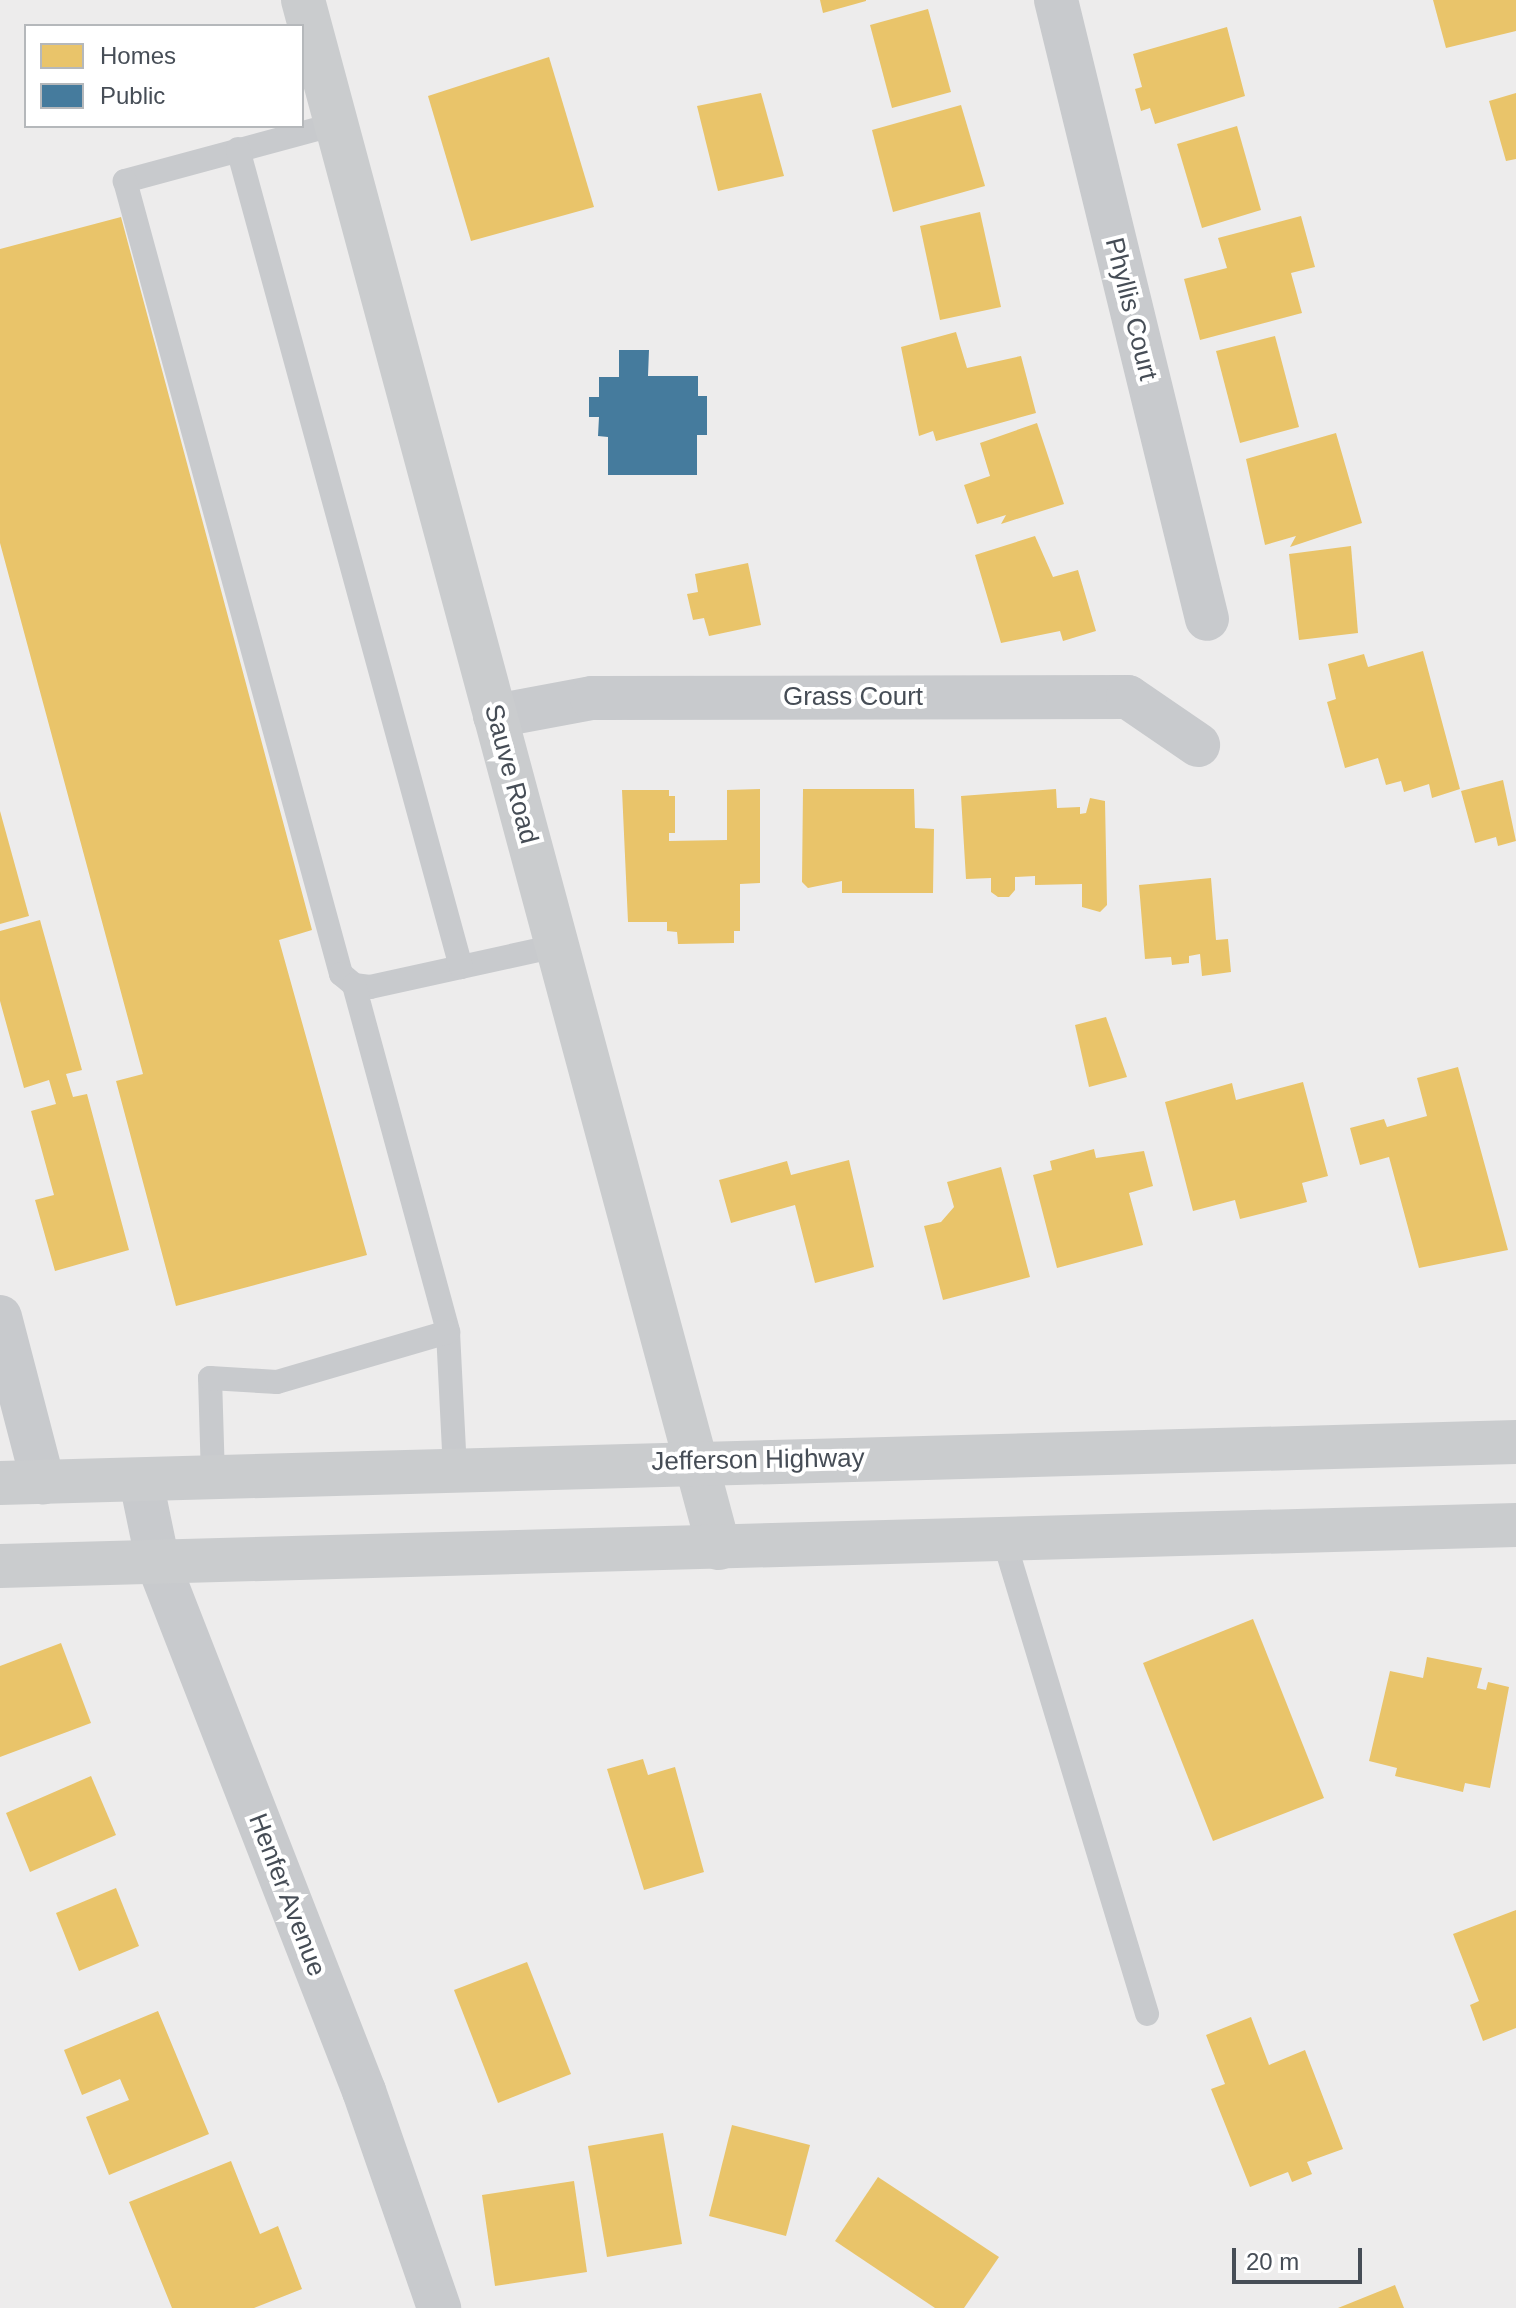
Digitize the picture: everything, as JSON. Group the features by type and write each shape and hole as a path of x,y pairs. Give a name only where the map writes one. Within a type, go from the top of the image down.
{"main road":[{"name":"Sauve Road","path":"303,0 719,1548"},
{"name":"Jefferson Highway","path":"0,1483 141,1481 696,1461 1516,1442"},
{"path":"0,1566 1516,1525"}],"street":[{"name":"Phyllis Court","path":"1066,3 1207,619"},
{"name":"Grass Court","path":"495,716 592,698 1128,697 1198,745"},
{"path":"0,1317 43,1482"},
{"name":"Henfer Avenue","path":"141,1481 158,1563 364,2091 439,2308"}],"lane":[{"path":"336,124 125,181 341,974 354,985 448,1332 455,1470"},
{"path":"238,149 461,967"},
{"path":"354,985 390,984 557,946"},
{"path":"213,1478 210,1378 277,1382 448,1332"},
{"path":"1004,1540 1147,2014"}],"building: Homes":[{"path":"820,0 866,0 866,1 823,13"},
{"path":"1433,0 1516,0 1516,31 1446,48"},
{"path":"928,9 951,92 892,108 870,25"},
{"path":"1227,27 1245,96 1155,124 1150,108 1141,111 1135,89 1142,87 1133,54"},
{"path":"549,57 594,207 471,241 428,96"},
{"path":"761,93 784,176 718,191 697,106"},
{"path":"1516,93 1516,159 1506,161 1489,101"},
{"path":"961,105 985,186 893,212 872,130"},
{"path":"1237,126 1261,210 1202,228 1177,144"},
{"path":"980,212 1001,307 940,320 920,226"},
{"path":"1301,216 1315,267 1291,273 1302,313 1200,340 1184,279 1227,268 1218,238"},
{"path":"121,217 312,930 279,940 367,1255 176,1306 116,1081 143,1074 0,543 0,249"},
{"path":"956,332 967,368 1021,356 1036,413 936,441 933,431 919,436 901,347"},
{"path":"1275,336 1299,427 1240,443 1216,351"},
{"path":"1037,423 1064,504 1001,524 1006,515 977,524 964,485 990,476 980,443"},
{"path":"1336,433 1362,523 1290,547 1296,536 1265,545 1246,459"},
{"path":"1035,536 1053,577 1078,570 1096,631 1063,641 1060,631 1001,643 975,555"},
{"path":"1351,546 1358,633 1299,640 1289,554"},
{"path":"748,563 761,625 709,636 704,618 693,620 687,594 698,592 695,574"},
{"path":"1423,651 1460,789 1432,798 1429,784 1404,792 1401,781 1386,785 1378,758 1345,768 1327,702 1336,699 1328,664 1364,654 1368,667"},
{"path":"1503,780 1516,841 1498,846 1496,837 1475,843 1461,791"},
{"path":"760,789 760,883 740,884 740,931 734,931 734,943 678,944 677,932 667,931 667,922 628,922 622,790 669,790 669,796 675,796 675,833 669,833 669,841 727,840 727,790"},
{"path":"803,789 914,789 915,828 934,829 933,893 842,893 842,881 808,888 802,882"},
{"path":"1056,789 1057,808 1080,807 1080,814 1086,813 1090,798 1105,801 1107,905 1100,912 1082,907 1082,884 1035,885 1035,876 1015,877 1015,890 1009,897 998,897 991,892 991,878 966,879 961,796"},
{"path":"0,811 29,916 0,924"},
{"path":"1211,878 1216,940 1228,939 1231,972 1202,976 1200,954 1189,956 1189,963 1172,965 1171,957 1145,959 1139,885"},
{"path":"40,920 82,1070 66,1074 73,1097 87,1094 129,1250 55,1271 35,1200 54,1195 31,1111 56,1104 49,1080 24,1088 0,1001 0,931"},
{"path":"1106,1017 1127,1077 1089,1087 1075,1025"},
{"path":"1458,1067 1508,1250 1419,1268 1389,1157 1360,1165 1350,1128 1384,1119 1387,1127 1427,1116 1417,1078"},
{"path":"1303,1082 1328,1176 1302,1183 1307,1202 1240,1219 1235,1200 1193,1211 1165,1102 1232,1083 1236,1100"},
{"path":"1094,1149 1096,1158 1144,1151 1153,1186 1129,1193 1143,1245 1057,1268 1033,1175 1052,1170 1050,1161"},
{"path":"849,1160 874,1267 815,1283 795,1205 731,1223 719,1180 787,1161 791,1175"},
{"path":"1001,1167 1030,1277 943,1300 924,1226 941,1222 954,1207 947,1182"},
{"path":"1253,1619 1324,1798 1213,1841 1143,1663"},
{"path":"61,1643 91,1723 0,1757 0,1666"},
{"path":"1427,1657 1482,1668 1477,1688 1486,1690 1488,1682 1509,1687 1490,1788 1465,1783 1463,1792 1395,1776 1397,1768 1369,1761 1390,1671 1423,1678"},
{"path":"643,1759 648,1775 675,1767 704,1872 644,1890 607,1769"},
{"path":"91,1776 116,1835 30,1872 6,1813"},
{"path":"116,1888 139,1946 79,1971 56,1913"},
{"path":"1516,1910 1516,2028 1483,2041 1470,2005 1479,2001 1453,1934"},
{"path":"527,1962 571,2074 498,2103 454,1990"},
{"path":"158,2011 209,2134 109,2175 86,2117 129,2100 120,2079 82,2095 64,2050"},
{"path":"1251,2017 1269,2065 1305,2050 1343,2149 1307,2162 1312,2174 1292,2182 1288,2172 1250,2187 1211,2089 1225,2084 1206,2035"},
{"path":"732,2125 810,2145 786,2236 709,2216"},
{"path":"663,2133 682,2244 607,2257 588,2146"},
{"path":"231,2161 260,2234 278,2226 302,2289 254,2308 172,2308 129,2202"},
{"path":"878,2177 999,2257 964,2308 935,2308 835,2241"},
{"path":"574,2181 587,2272 495,2286 482,2195"},
{"path":"1395,2285 1404,2308 1338,2308"}],"building: Public":[{"path":"619,350 649,350 648,376 698,376 698,396 707,396 707,435 697,435 697,475 608,475 608,437 598,436 599,417 589,417 589,397 599,397 599,377 619,377"}]}
